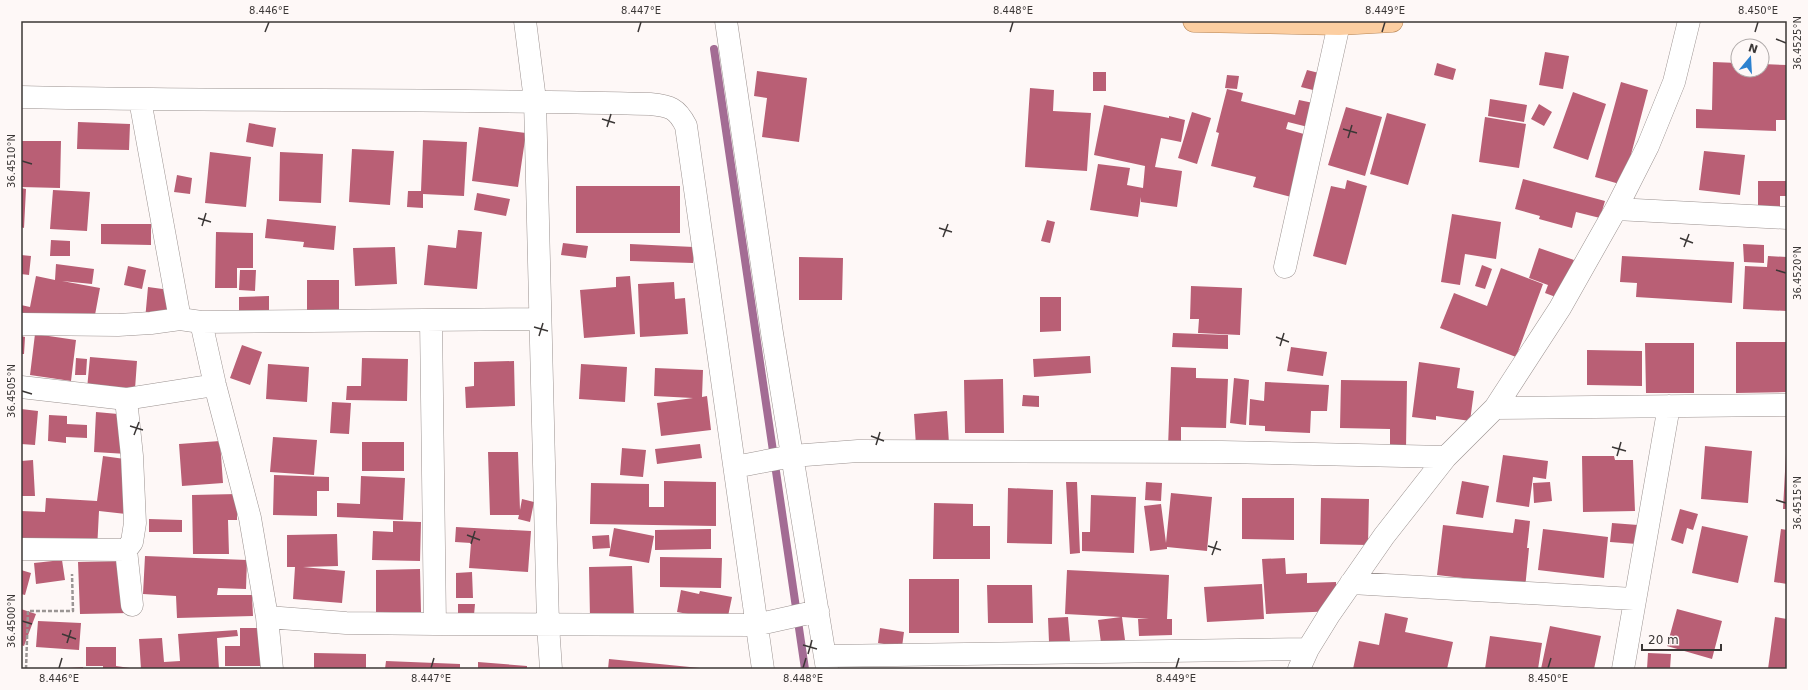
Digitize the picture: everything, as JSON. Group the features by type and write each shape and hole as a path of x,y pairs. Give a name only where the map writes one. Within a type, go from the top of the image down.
{"main road":[{"path":"1194,21 1339,24 1392,21"}],"street":[{"path":"525,21 535,100 539,318 548,625 551,669"},
{"path":"726,21 772,333 827,663 1308,649"},
{"path":"1299,669 1308,649 1350,583 1446,457 1495,408 1560,308 1616,209 1648,146 1671,89 1689,21"},
{"path":"1284,267 1339,24"},
{"path":"21,97 140,100 535,100 664,105 673,109 680,115 686,126 735,467 755,625 763,669"},
{"path":"140,100 180,319"},
{"path":"1616,209 1787,218"},
{"path":"21,324 118,325 180,319 201,322 539,318"},
{"path":"431,320 435,624"},
{"path":"201,322 215,385 250,518 267,617 272,669"},
{"path":"21,387 126,399 215,385"},
{"path":"126,399 132,456 135,522 132,542 126,550 132,604"},
{"path":"1495,408 1787,405"},
{"path":"1622,669 1669,406"},
{"path":"735,467 792,456 858,451 1222,452 1446,457"},
{"path":"21,549 126,550"},
{"path":"1350,583 1634,600"},
{"path":"267,617 346,623 755,625 818,611"}],"path":[{"path":"26,669 28,611 73,611 72,549"}],"building":[{"path":"1545,52 1569,56 1563,89 1539,85"},
{"path":"1713,62 1730,63 1730,78 1770,78 1770,64 1787,65 1787,120 1776,120 1776,131 1696,128 1696,109 1712,110"},
{"path":"1437,63 1456,69 1453,80 1434,75"},
{"path":"1307,70 1319,73 1313,90 1301,87"},
{"path":"757,71 807,78 799,142 762,137 767,98 754,96"},
{"path":"1093,72 1106,72 1106,91 1093,91"},
{"path":"1227,75 1239,76 1237,89 1225,88"},
{"path":"1621,82 1648,90 1623,185 1595,177"},
{"path":"1030,88 1054,90 1053,111 1091,113 1087,171 1025,167"},
{"path":"1227,89 1243,93 1241,101 1295,115 1299,100 1318,104 1312,128 1288,122 1286,129 1311,136 1295,198 1253,187 1256,177 1211,166 1219,133 1216,132"},
{"path":"1573,92 1606,104 1588,160 1553,148"},
{"path":"1490,99 1527,105 1524,122 1488,116"},
{"path":"1539,104 1552,112 1544,126 1531,119"},
{"path":"1104,105 1185,120 1181,142 1161,138 1155,167 1182,171 1177,207 1141,202 1141,197 1138,217 1090,210 1098,164 1130,168 1127,185 1143,188 1145,166 1094,155"},
{"path":"1346,107 1382,117 1365,176 1328,165"},
{"path":"1192,112 1211,118 1197,164 1178,158"},
{"path":"1387,113 1426,124 1408,185 1370,174"},
{"path":"1485,117 1526,124 1519,168 1479,162"},
{"path":"78,122 130,124 129,150 77,149"},
{"path":"249,123 276,128 273,147 246,142"},
{"path":"479,127 526,133 518,187 472,181"},
{"path":"423,140 467,142 464,196 423,194 423,208 407,207 408,191 421,191"},
{"path":"21,141 61,141 60,188 21,187"},
{"path":"352,149 394,151 390,205 349,202"},
{"path":"1704,151 1745,155 1740,195 1699,190"},
{"path":"210,152 251,157 246,207 205,203"},
{"path":"280,152 323,154 321,203 279,201"},
{"path":"177,175 192,178 190,194 174,192"},
{"path":"1523,179 1605,201 1600,218 1576,212 1572,228 1539,219 1540,216 1515,209"},
{"path":"1347,180 1367,186 1346,265 1313,256 1331,186 1345,189"},
{"path":"1758,181 1787,181 1787,196 1780,196 1780,211 1758,210"},
{"path":"576,186 680,186 680,233 576,233"},
{"path":"21,188 26,189 24,228 21,227"},
{"path":"53,190 90,192 87,231 50,229"},
{"path":"477,193 510,199 506,216 474,210"},
{"path":"1452,214 1501,222 1496,259 1465,254 1460,285 1441,282"},
{"path":"267,219 336,226 334,250 303,247 304,242 265,238"},
{"path":"1047,220 1055,222 1050,243 1041,241"},
{"path":"101,224 151,224 151,245 101,244"},
{"path":"458,230 482,232 477,289 424,285 428,245 456,248"},
{"path":"216,232 253,233 253,268 237,268 237,288 215,288"},
{"path":"51,240 70,241 70,256 50,256"},
{"path":"563,243 588,246 586,258 561,255"},
{"path":"630,244 694,247 693,263 630,261"},
{"path":"1743,244 1764,245 1764,263 1744,262"},
{"path":"395,247 397,284 355,286 353,248"},
{"path":"1539,248 1574,260 1561,299 1545,293 1548,285 1529,278"},
{"path":"21,255 31,256 29,275 21,274"},
{"path":"1622,256 1734,262 1732,303 1636,297 1637,283 1620,282"},
{"path":"1768,256 1787,257 1787,311 1743,309 1745,266 1767,267"},
{"path":"799,257 843,258 842,300 799,300"},
{"path":"56,264 94,269 92,284 62,281 100,288 92,331 21,318 21,305 30,307 36,276 55,280"},
{"path":"1482,265 1492,269 1485,289 1475,286"},
{"path":"128,266 146,270 142,289 124,285"},
{"path":"1501,268 1543,284 1516,357 1440,328 1454,293 1487,306"},
{"path":"240,270 256,270 255,291 239,290"},
{"path":"630,276 635,334 584,338 580,290 616,287 616,277"},
{"path":"307,280 339,280 339,312 307,312"},
{"path":"674,282 675,299 685,298 688,334 640,337 638,284"},
{"path":"1191,286 1242,288 1240,335 1198,333 1199,319 1190,319"},
{"path":"148,287 170,290 167,322 145,320"},
{"path":"269,296 269,315 239,316 239,297"},
{"path":"1040,297 1061,297 1061,331 1040,332"},
{"path":"1173,333 1228,335 1228,349 1172,347"},
{"path":"35,334 76,340 71,381 30,375"},
{"path":"21,336 25,337 24,354 21,354"},
{"path":"1736,342 1787,342 1787,392 1736,393"},
{"path":"1645,343 1694,343 1694,393 1646,393"},
{"path":"242,345 262,352 250,385 230,378"},
{"path":"1291,347 1327,352 1323,376 1287,371"},
{"path":"1587,350 1642,351 1642,386 1587,385"},
{"path":"1090,356 1091,373 1034,377 1033,359"},
{"path":"90,357 137,361 134,403 87,389"},
{"path":"76,358 87,359 86,375 75,375"},
{"path":"362,358 408,359 407,401 346,400 347,386 361,386"},
{"path":"514,361 515,406 466,408 465,387 474,386 474,362"},
{"path":"1419,362 1460,368 1457,388 1474,391 1470,421 1436,416 1436,420 1412,417"},
{"path":"268,364 309,367 307,402 266,399"},
{"path":"581,364 627,367 625,402 579,399"},
{"path":"1171,367 1196,368 1196,378 1228,379 1226,428 1181,427 1181,448 1168,447"},
{"path":"655,368 703,370 702,397 707,396 711,430 661,436 657,403 693,398 654,396"},
{"path":"1234,378 1249,380 1246,425 1230,423"},
{"path":"1003,379 1004,433 965,433 964,380"},
{"path":"1341,380 1407,381 1406,449 1390,449 1390,429 1340,428"},
{"path":"1265,382 1329,385 1327,411 1311,411 1310,433 1265,431 1265,426 1249,425 1250,399 1264,401"},
{"path":"1023,395 1039,396 1039,407 1022,406"},
{"path":"332,402 351,403 349,434 330,433"},
{"path":"21,409 38,411 35,445 21,444"},
{"path":"947,411 949,444 916,446 914,414"},
{"path":"96,412 129,415 127,454 94,452"},
{"path":"49,415 67,416 67,424 87,425 87,438 66,437 66,443 48,441"},
{"path":"273,437 317,440 314,475 270,472"},
{"path":"220,441 223,483 182,486 179,444"},
{"path":"362,442 404,442 404,471 362,471"},
{"path":"700,444 702,458 657,464 655,449"},
{"path":"1705,446 1752,451 1748,503 1701,499"},
{"path":"622,448 646,450 643,477 620,475"},
{"path":"488,452 518,452 520,510 522,499 534,502 530,522 518,519 519,515 490,515"},
{"path":"1786,453 1787,509 1783,509"},
{"path":"1503,455 1548,461 1546,479 1533,477 1529,507 1496,502"},
{"path":"103,456 132,460 126,514 99,511 97,550 21,546 21,511 45,512 46,498 97,501"},
{"path":"1582,456 1614,456 1615,460 1633,460 1635,511 1583,512"},
{"path":"33,460 35,496 21,496 21,461"},
{"path":"274,475 329,477 329,491 317,491 317,516 273,515"},
{"path":"361,476 405,478 403,520 337,517 337,503 360,504"},
{"path":"664,481 716,482 716,526 590,524 591,483 649,484 649,507 664,507"},
{"path":"1462,481 1489,486 1483,518 1456,514"},
{"path":"1066,482 1077,482 1080,553 1070,554"},
{"path":"1146,482 1162,483 1161,501 1145,500"},
{"path":"1550,482 1552,501 1534,503 1533,483"},
{"path":"1008,488 1053,490 1052,544 1007,543"},
{"path":"1171,493 1212,497 1207,551 1167,547 1167,549 1150,551 1144,506 1161,504 1166,543"},
{"path":"237,494 237,520 228,520 229,554 193,554 192,495"},
{"path":"1091,495 1136,497 1134,553 1082,551 1082,532 1090,532"},
{"path":"1242,498 1294,498 1294,540 1242,539"},
{"path":"1321,498 1369,499 1368,545 1320,544"},
{"path":"934,503 973,504 973,526 990,526 990,559 933,559"},
{"path":"1680,509 1698,514 1693,530 1687,528 1683,544 1671,540"},
{"path":"149,519 182,520 182,532 149,532"},
{"path":"1515,519 1530,521 1525,589 1506,583 1437,575 1443,525 1513,533"},
{"path":"393,521 421,522 420,561 372,560 373,531 393,532"},
{"path":"1612,523 1638,525 1637,544 1610,542"},
{"path":"1702,526 1748,536 1738,583 1692,573"},
{"path":"456,527 531,531 528,572 469,568 471,543 455,542"},
{"path":"614,528 654,536 649,563 609,556"},
{"path":"711,529 711,549 655,550 655,530"},
{"path":"1543,529 1608,537 1604,578 1538,570"},
{"path":"1781,529 1787,530 1787,584 1774,582"},
{"path":"337,534 338,566 303,567 345,571 342,603 293,599 295,567 287,567 287,535"},
{"path":"609,535 610,548 593,549 592,536"},
{"path":"145,556 247,560 246,589 218,588 217,595 252,595 253,616 177,618 176,596 143,594"},
{"path":"660,557 722,558 721,588 660,587"},
{"path":"1285,558 1286,574 1307,573 1307,583 1336,582 1337,611 1266,614 1262,559"},
{"path":"62,560 65,580 36,584 34,563"},
{"path":"128,561 130,613 80,614 78,562"},
{"path":"632,566 634,617 590,618 589,567"},
{"path":"420,569 421,612 376,612 376,570"},
{"path":"21,570 31,573 25,595 21,594"},
{"path":"1067,570 1169,575 1167,619 1172,619 1172,635 1139,636 1138,619 1149,619 1122,617 1125,640 1101,643 1098,620 1121,617 1065,614"},
{"path":"472,572 473,598 456,598 456,573"},
{"path":"909,579 959,579 959,633 909,633"},
{"path":"1262,584 1264,619 1207,622 1204,587"},
{"path":"987,585 1032,585 1033,623 988,623"},
{"path":"681,590 699,594 700,591 732,597 727,621 677,612"},
{"path":"458,604 475,604 474,615 458,615"},
{"path":"21,609 36,614 24,646 21,645"},
{"path":"1677,609 1722,621 1712,659 1667,646"},
{"path":"1385,613 1408,618 1405,632 1453,642 1447,669 1353,669 1359,641 1379,645"},
{"path":"1068,617 1070,641 1049,642 1048,618"},
{"path":"1775,617 1787,619 1787,669 1768,669"},
{"path":"38,621 81,623 79,650 36,647"},
{"path":"1550,626 1601,636 1594,669 1541,669"},
{"path":"240,628 262,628 263,666 225,666 225,646 240,646"},
{"path":"880,628 904,632 902,647 878,643"},
{"path":"237,630 238,636 217,638 219,669 141,669 139,639 162,638 164,662 180,661 178,634"},
{"path":"1490,636 1542,643 1538,669 1485,669"},
{"path":"86,647 116,647 116,666 137,669 103,669 103,666 86,666"},
{"path":"314,653 366,654 366,669 314,669"},
{"path":"1648,653 1671,654 1670,669 1647,669"},
{"path":"609,659 700,668 608,669"},
{"path":"386,661 460,664 460,669 385,669"},
{"path":"478,662 527,666 527,669 478,669"},
{"path":"83,667 83,669 68,669 68,668"}],"waterway":[{"path":"714,49 805,669"}]}
